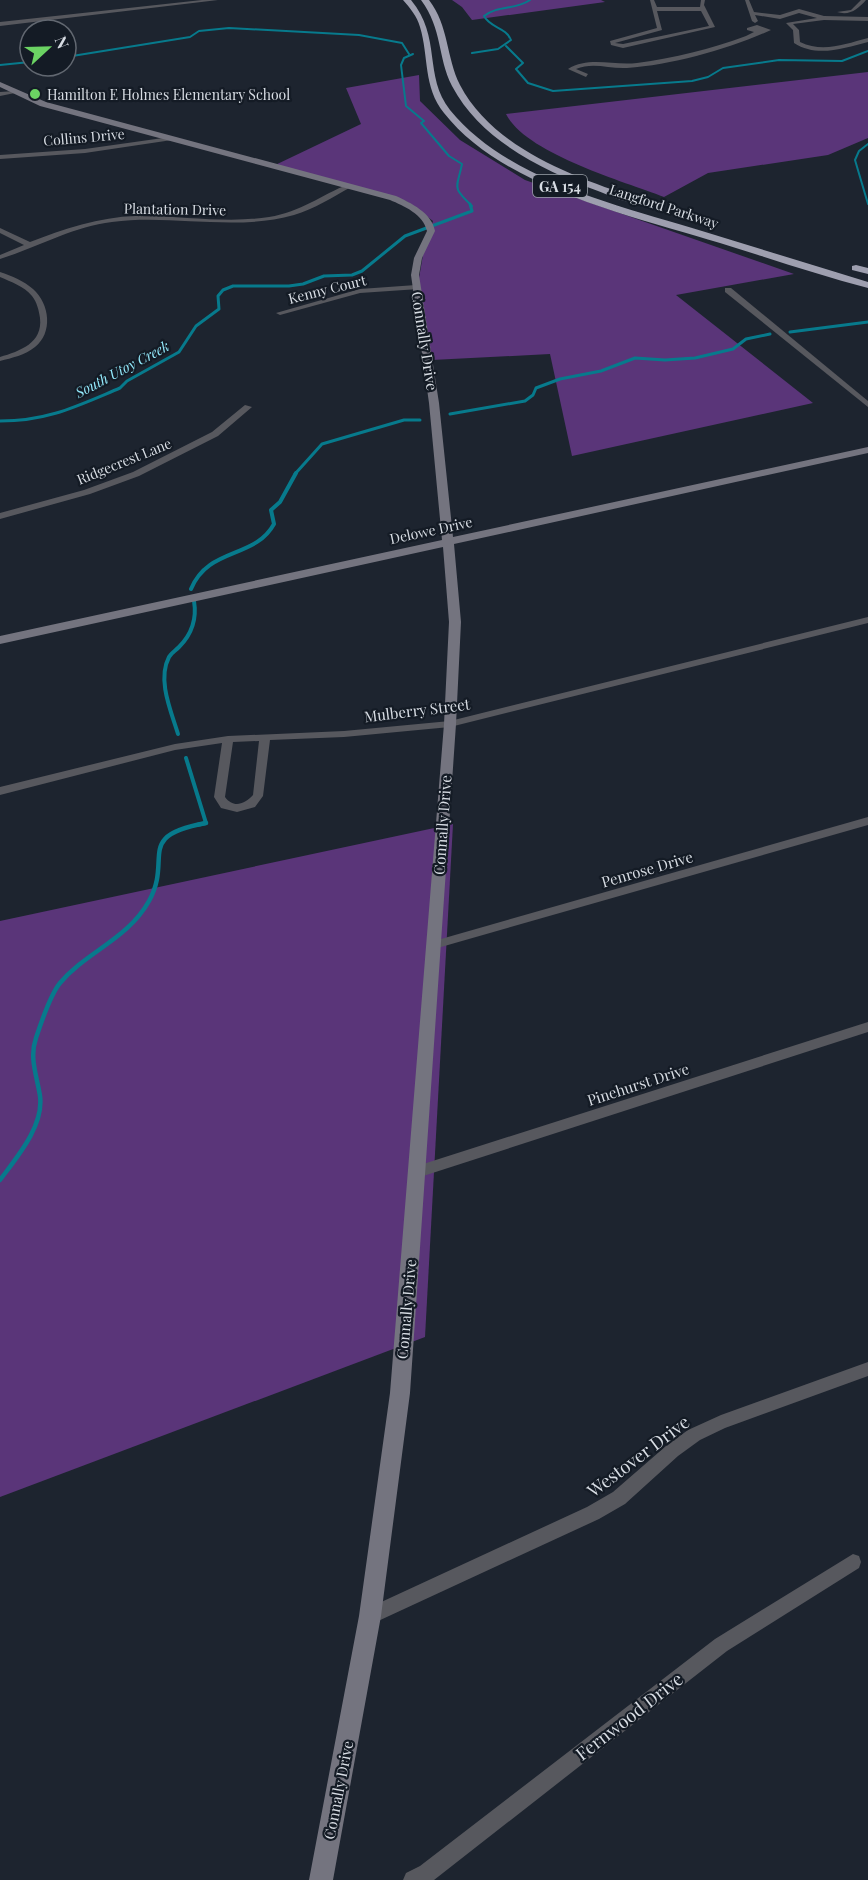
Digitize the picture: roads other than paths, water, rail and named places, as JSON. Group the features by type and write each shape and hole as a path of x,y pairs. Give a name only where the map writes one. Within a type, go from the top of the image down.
{"highway":[{"name":"Langford Parkway","path":"407,0 418,14 425,29 431,82 440,103 464,129 504,159 544,180 608,204 868,285"},
{"name":"Langford Parkway","path":"425,0 440,21 455,83 478,117 500,136 531,155 568,174 641,202"},
{"path":"806,266 868,290"},
{"path":"852,267 868,272"}],"street":[{"path":"0,24 216,0"},
{"path":"652,0 660,29 621,39 612,42 613,44 623,46 712,27 702,9 703,0"},
{"path":"586,75 571,69 594,62 624,66 657,61 743,40 757,29 747,0"},
{"path":"752,14 780,17 799,8 830,13 852,11 864,0"},
{"path":"96,6 100,13"},
{"path":"799,8 825,18"},
{"path":"654,9 702,9"},
{"path":"868,19 825,18 789,23 796,30 797,43 817,50 834,50 841,46 868,40"},
{"name":"Connally Drive","path":"0,84 43,104 404,202 428,220 431,231 418,258 416,287 422,310 433,392 449,542 455,622 450,724 400,1393 370,1616 321,1880"},
{"path":"0,94 13,92"},
{"name":"Collins Drive","path":"0,157 85,151 170,139"},
{"name":"Plantation Drive","path":"0,257 72,229 113,220 230,222 273,218 308,208 349,186"},
{"path":"0,230 30,245"},
{"path":"0,274 19,283 37,297 46,326 43,336 34,344 0,359"},
{"name":"Kenny Court","path":"280,313 360,291 416,287"},
{"path":"728,290 868,405"},
{"name":"Ridgecrest Lane","path":"0,516 87,492 136,474 215,434 248,407"},
{"name":"Delowe Drive","path":"0,640 868,450"},
{"name":"Mulberry Street","path":"0,791 175,747 228,739 344,734 450,724 868,620"},
{"path":"228,739 219,797 225,805 237,808 251,804 258,796 265,738"},
{"name":"Penrose Drive","path":"434,945 868,821"},
{"name":"Pinehurst Drive","path":"417,1173 868,1027"},
{"name":"Westover Drive","path":"370,1616 593,1513 619,1498 672,1451 694,1435 721,1422 868,1369"},
{"name":"Fernwood Drive","path":"412,1880 427,1872 721,1645 853,1562"}],"waterway":[{"name":"South Utoy Creek","path":"472,53 498,49 511,40 506,32 490,23 484,16 495,10 530,0"},
{"path":"78,55 190,37 199,31 229,28 359,35 402,43 409,54"},
{"path":"506,46 523,63 516,69 528,83 553,91 692,81 708,77 723,68 779,60 842,61 868,51"},
{"name":"South Utoy Creek","path":"413,54 404,58 401,65 406,106 424,121 421,123 449,156 462,164 457,187 470,204"},
{"path":"0,65 18,63"},
{"path":"868,144 859,151 855,160 868,204"},
{"name":"South Utoy Creek","path":"0,421 48,415 120,388 127,381 179,352 196,326 219,309 218,296 223,290 233,286 289,286 303,284 324,276 352,275 362,271 405,236 472,211 470,204"},
{"path":"790,332 868,322"},
{"path":"450,414 525,401 533,395 536,388 560,379 601,371 635,358 665,360 695,358 733,349 746,339 770,334"},
{"path":"295,474 322,444 404,420 420,420"},
{"path":"191,589 208,566 244,549 266,535 274,524 271,510 280,502 296,473"},
{"path":"178,734 166,696 164,676 169,657 184,642 190,631 195,614 194,601"},
{"path":"186,758 206,823"},
{"path":"0,1180 28,1141 38,1119 40,1096 33,1060 34,1045 56,988 70,972 118,935 140,914 155,886 163,842 170,835 184,828 206,823"},
{"path":"197,825 206,823"}],"place":[{"name":"Hamilton E Holmes Elementary School","path":"35,94"}]}
